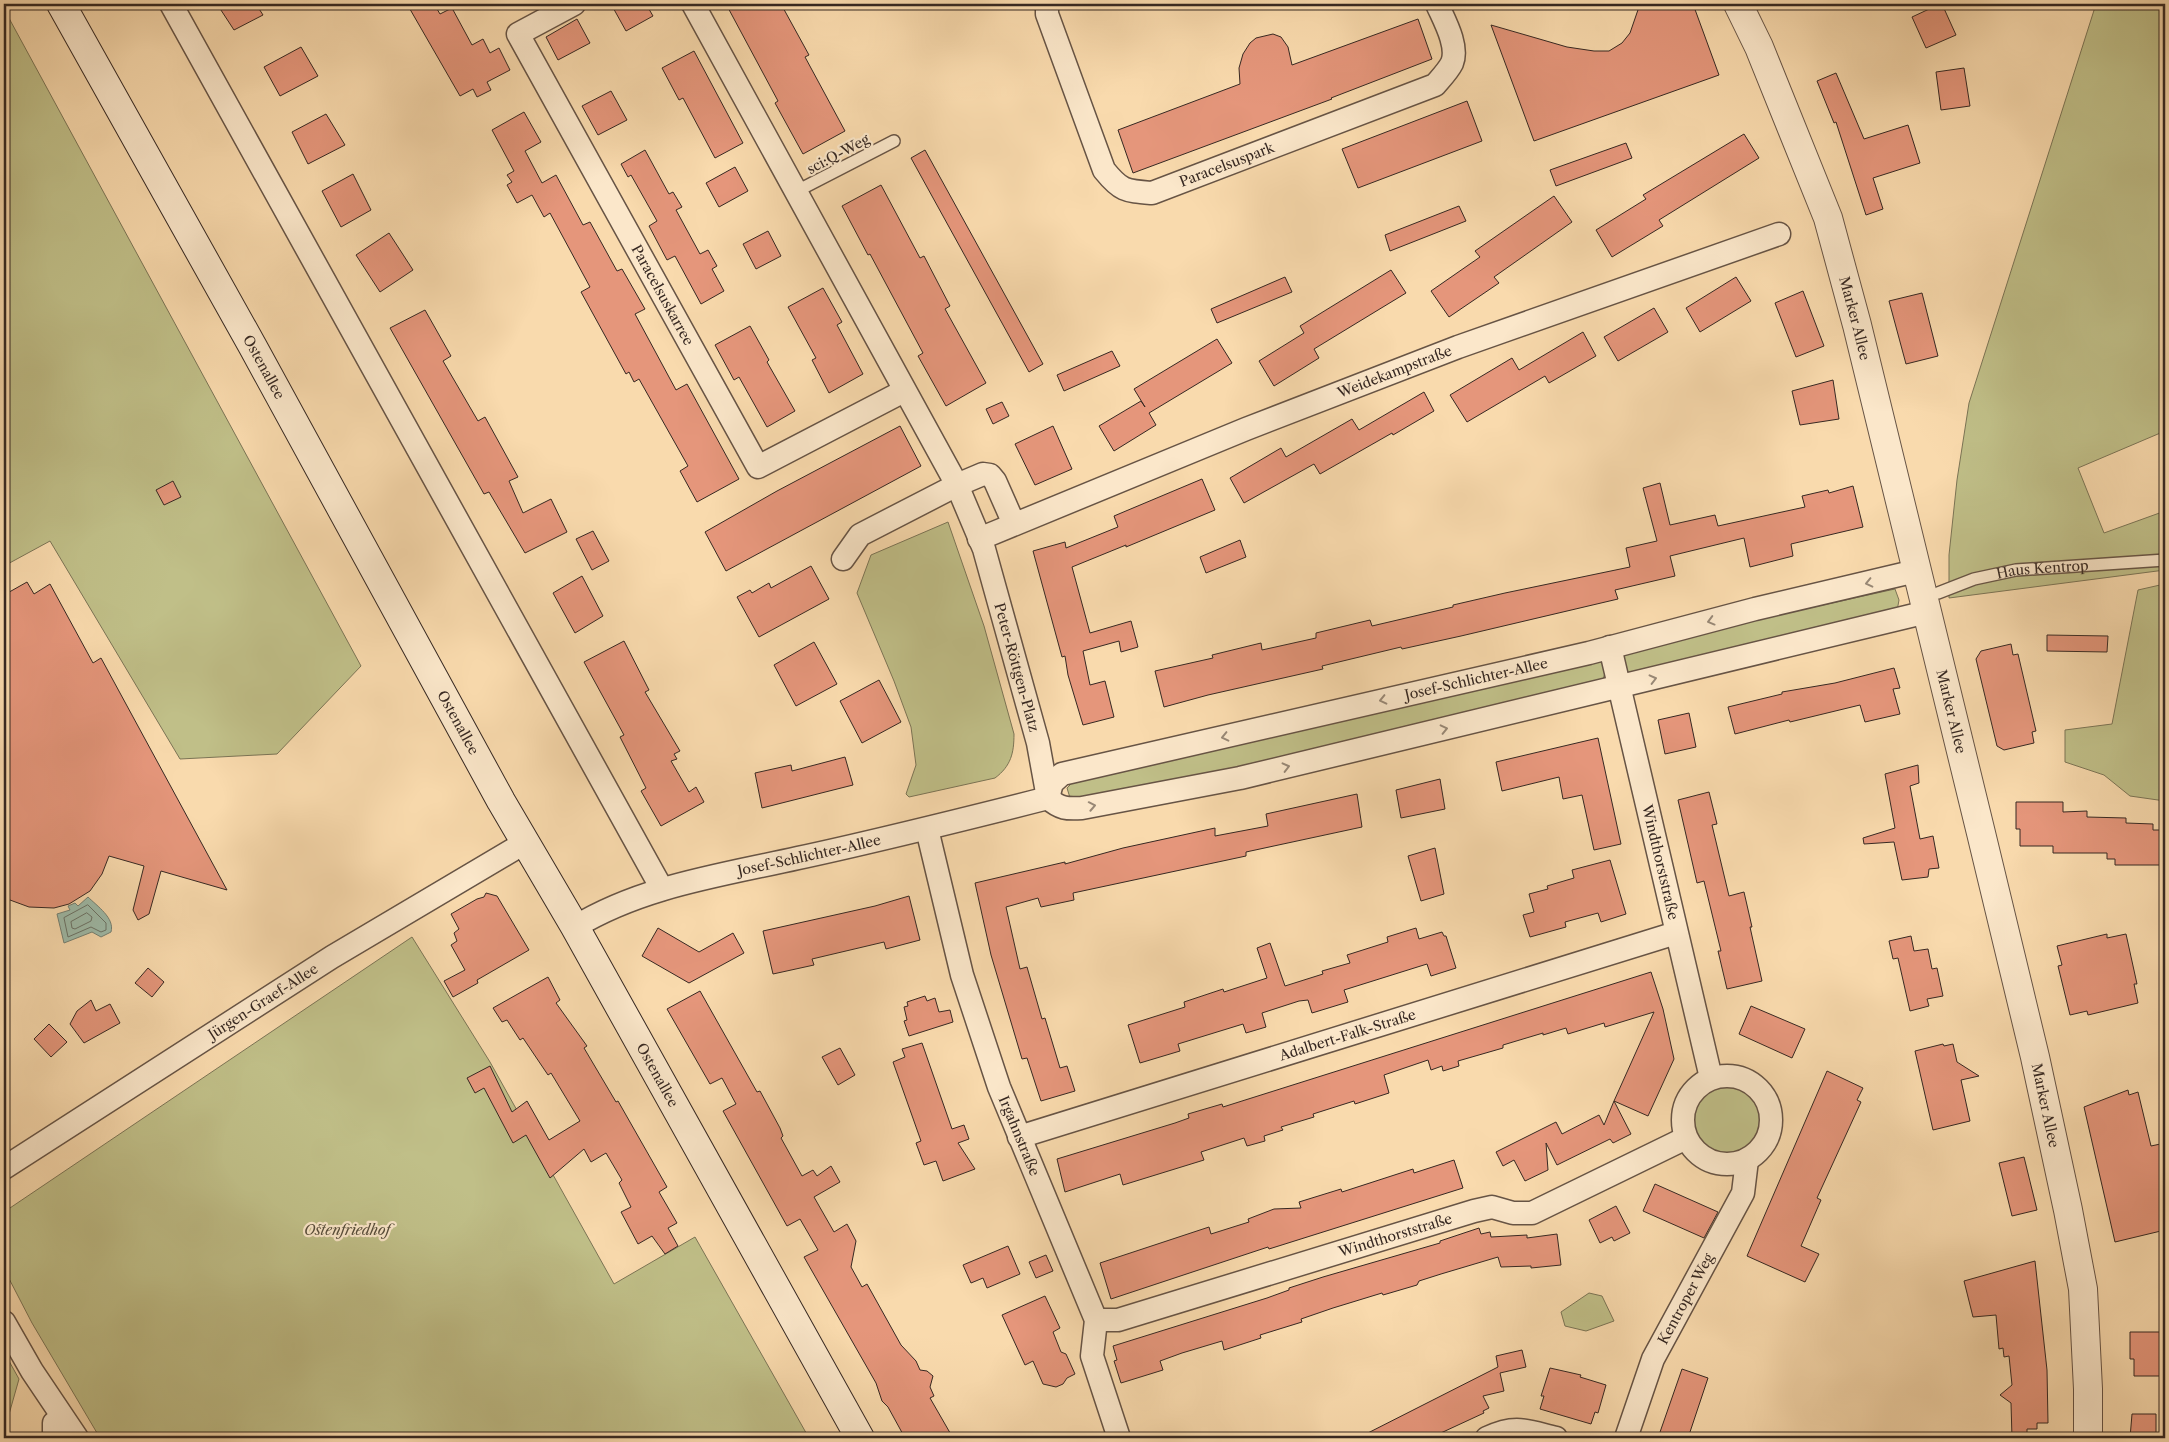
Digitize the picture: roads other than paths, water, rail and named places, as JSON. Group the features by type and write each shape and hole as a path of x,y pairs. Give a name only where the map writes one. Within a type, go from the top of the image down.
{"main road":[{"name":"Ostenallee","path":"61,4 253,347 501,801 575,927 860,1438"},
{"name":"Marker Allee","path":"1738,4 1759,46 1828,218 1926,593 2035,1056 2068,1210 2082,1289 2088,1389 2088,1438"}],"street":[{"path":"171,4 662,889"},
{"name":"Paracelsuskarree","path":"574,4 518,34 758,467 904,391"},
{"path":"692,4 953,478"},
{"name":"Paracelsuspark","path":"1047,4 1047,14 1075,85 1104,170 1116,186 1134,192 1152,193 1435,85 1451,66 1454,57 1451,38 1437,4"},
{"name":"Weidekampstraße","path":"1014,524 1246,428 1458,348 1779,234"},
{"path":"843,559 860,536 953,478 983,474 990,475 995,481 1014,524 979,539"},
{"name":"Peter-Röttgen-Platz","path":"953,478 979,539 1038,743 1048,798"},
{"path":"1048,798 1057,806 1066,809 1082,808 1230,780 1619,687 1926,593"},
{"name":"Josef-Schlichter-Allee","path":"575,927 601,912 662,889 927,829 1048,798 1052,783 1062,774 1610,647 1755,609 1926,593"},
{"name":"Windthorststraße","path":"1610,647 1676,933 1712,1078"},
{"name":"Irgahnstraße","path":"927,829 962,975 999,1086 1096,1320 1092,1356 1119,1438"},
{"name":"Jürgen-Graef-Allee","path":"4,1168 332,957 489,862 526,842"},
{"name":"Adalbert-Falk-Straße","path":"1019,1137 1676,933"},
{"path":"1730,1076 1741,1078 1755,1086 1765,1098 1771,1118 1767,1140 1760,1150 1747,1160 1728,1164 1716,1163 1695,1151 1686,1138 1682,1118 1685,1106 1698,1087 1712,1078 1730,1076"},
{"name":"Windthorststraße","path":"1096,1320 1118,1320 1474,1211 1492,1207 1513,1213 1532,1213 1686,1138"},
{"name":"Kentroper Weg","path":"1626,1438 1653,1359 1743,1193 1747,1160"},
{"path":"4,1322 32,1371 77,1438"},
{"path":"54,1438 54,1424 62,1417"},
{"path":"1488,1438 1501,1432 1519,1428 1556,1438"}],"lane":[{"name":"sci:Q-Weg","path":"795,192 894,141"},
{"name":"Haus Kentrop","path":"1926,593 1974,579 2016,570 2165,560"}],"water":[{"path":"88,897 108,917 112,927 111,932 101,937 92,932 64,943 57,914 70,910 68,906 75,903 78,906"}],"park label":[{"name":"Ostenfriedhof","path":"347,1230"}]}
